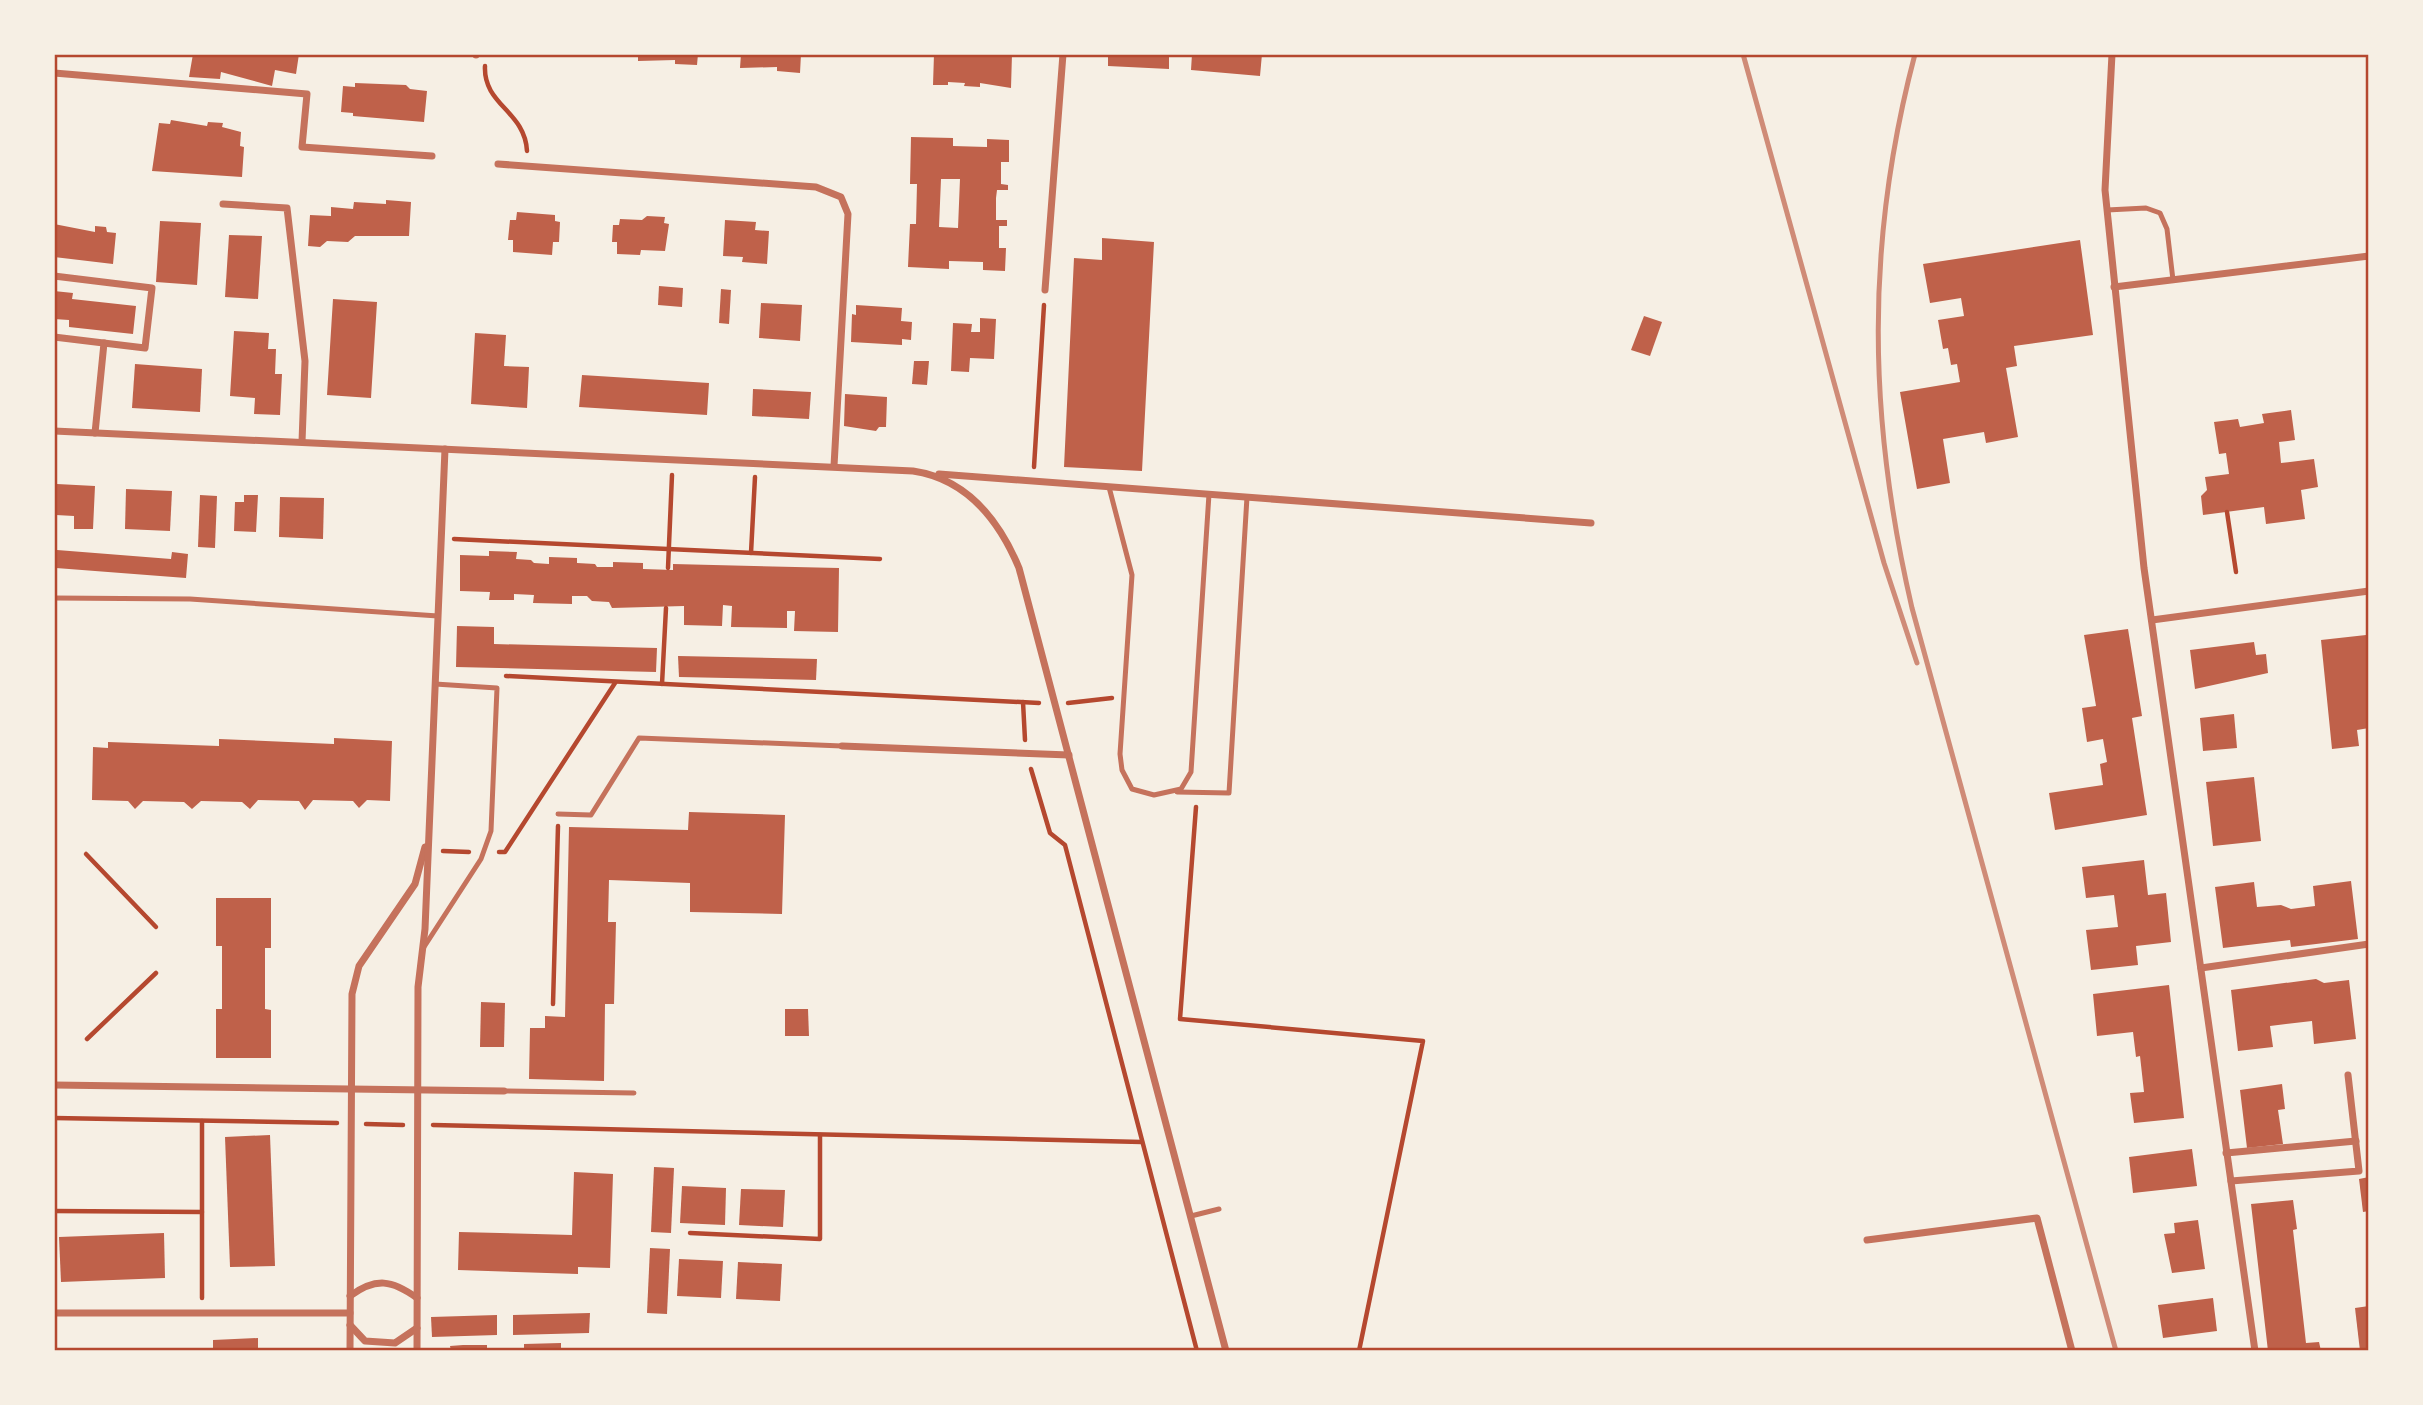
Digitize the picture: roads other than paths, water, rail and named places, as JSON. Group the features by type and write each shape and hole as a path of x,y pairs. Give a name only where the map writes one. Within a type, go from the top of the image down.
{"street":[{"path":"1045,290 1063,54"},
{"path":"2112,54 2107,210 2114,287 2152,620 2255,1351"},
{"path":"54,73 307,94 302,147 432,156"},
{"path":"498,164 816,187 841,197 848,214 834,466"},
{"path":"223,204 287,208 305,361 302,442"},
{"path":"2114,287 2369,256"},
{"path":"54,276 152,288 145,348 54,337"},
{"path":"95,433 104,343"},
{"path":"54,431 834,466 1591,523"},
{"path":"417,1351 418,987 428,851 445,449"},
{"path":"935,474 951,482 988,512 1010,545 1019,568 1226,1351"},
{"path":"2152,620 2369,591"},
{"path":"842,746 1069,755"},
{"path":"350,1351 349,1089 354,980 366,953 415,884 429,827"},
{"path":"2201,968 2369,944"},
{"path":"2231,1181 2359,1171 2348,1075"},
{"path":"54,1084 504,1091"},
{"path":"2227,1153 2356,1141"},
{"path":"1867,1240 2037,1218 2072,1351"},
{"path":"350,1296 367,1283 398,1284 417,1298"},
{"path":"54,1313 350,1313"},
{"path":"350,1325 365,1341 395,1343 417,1328"}],"lane":[{"path":"2107,210 2146,208 2160,214 2167,229 2173,280"},
{"path":"1109,487 1132,575 1120,754 1126,781 1132,789 1142,794 1229,793 1247,497"},
{"path":"1174,792 1187,782 1191,772 1209,495"},
{"path":"54,598 203,600 438,615"},
{"path":"422,950 484,852 493,819 497,688 435,684"},
{"path":"558,814 591,815 639,738 842,746"},
{"path":"504,1091 634,1093"},
{"path":"1191,1216 1219,1209"}],"railway":[{"path":"1743,54 1884,563 1917,663"},
{"path":"1915,54 1887,194 1880,263 1880,399 1897,538 1912,608 2116,1351"}]}
